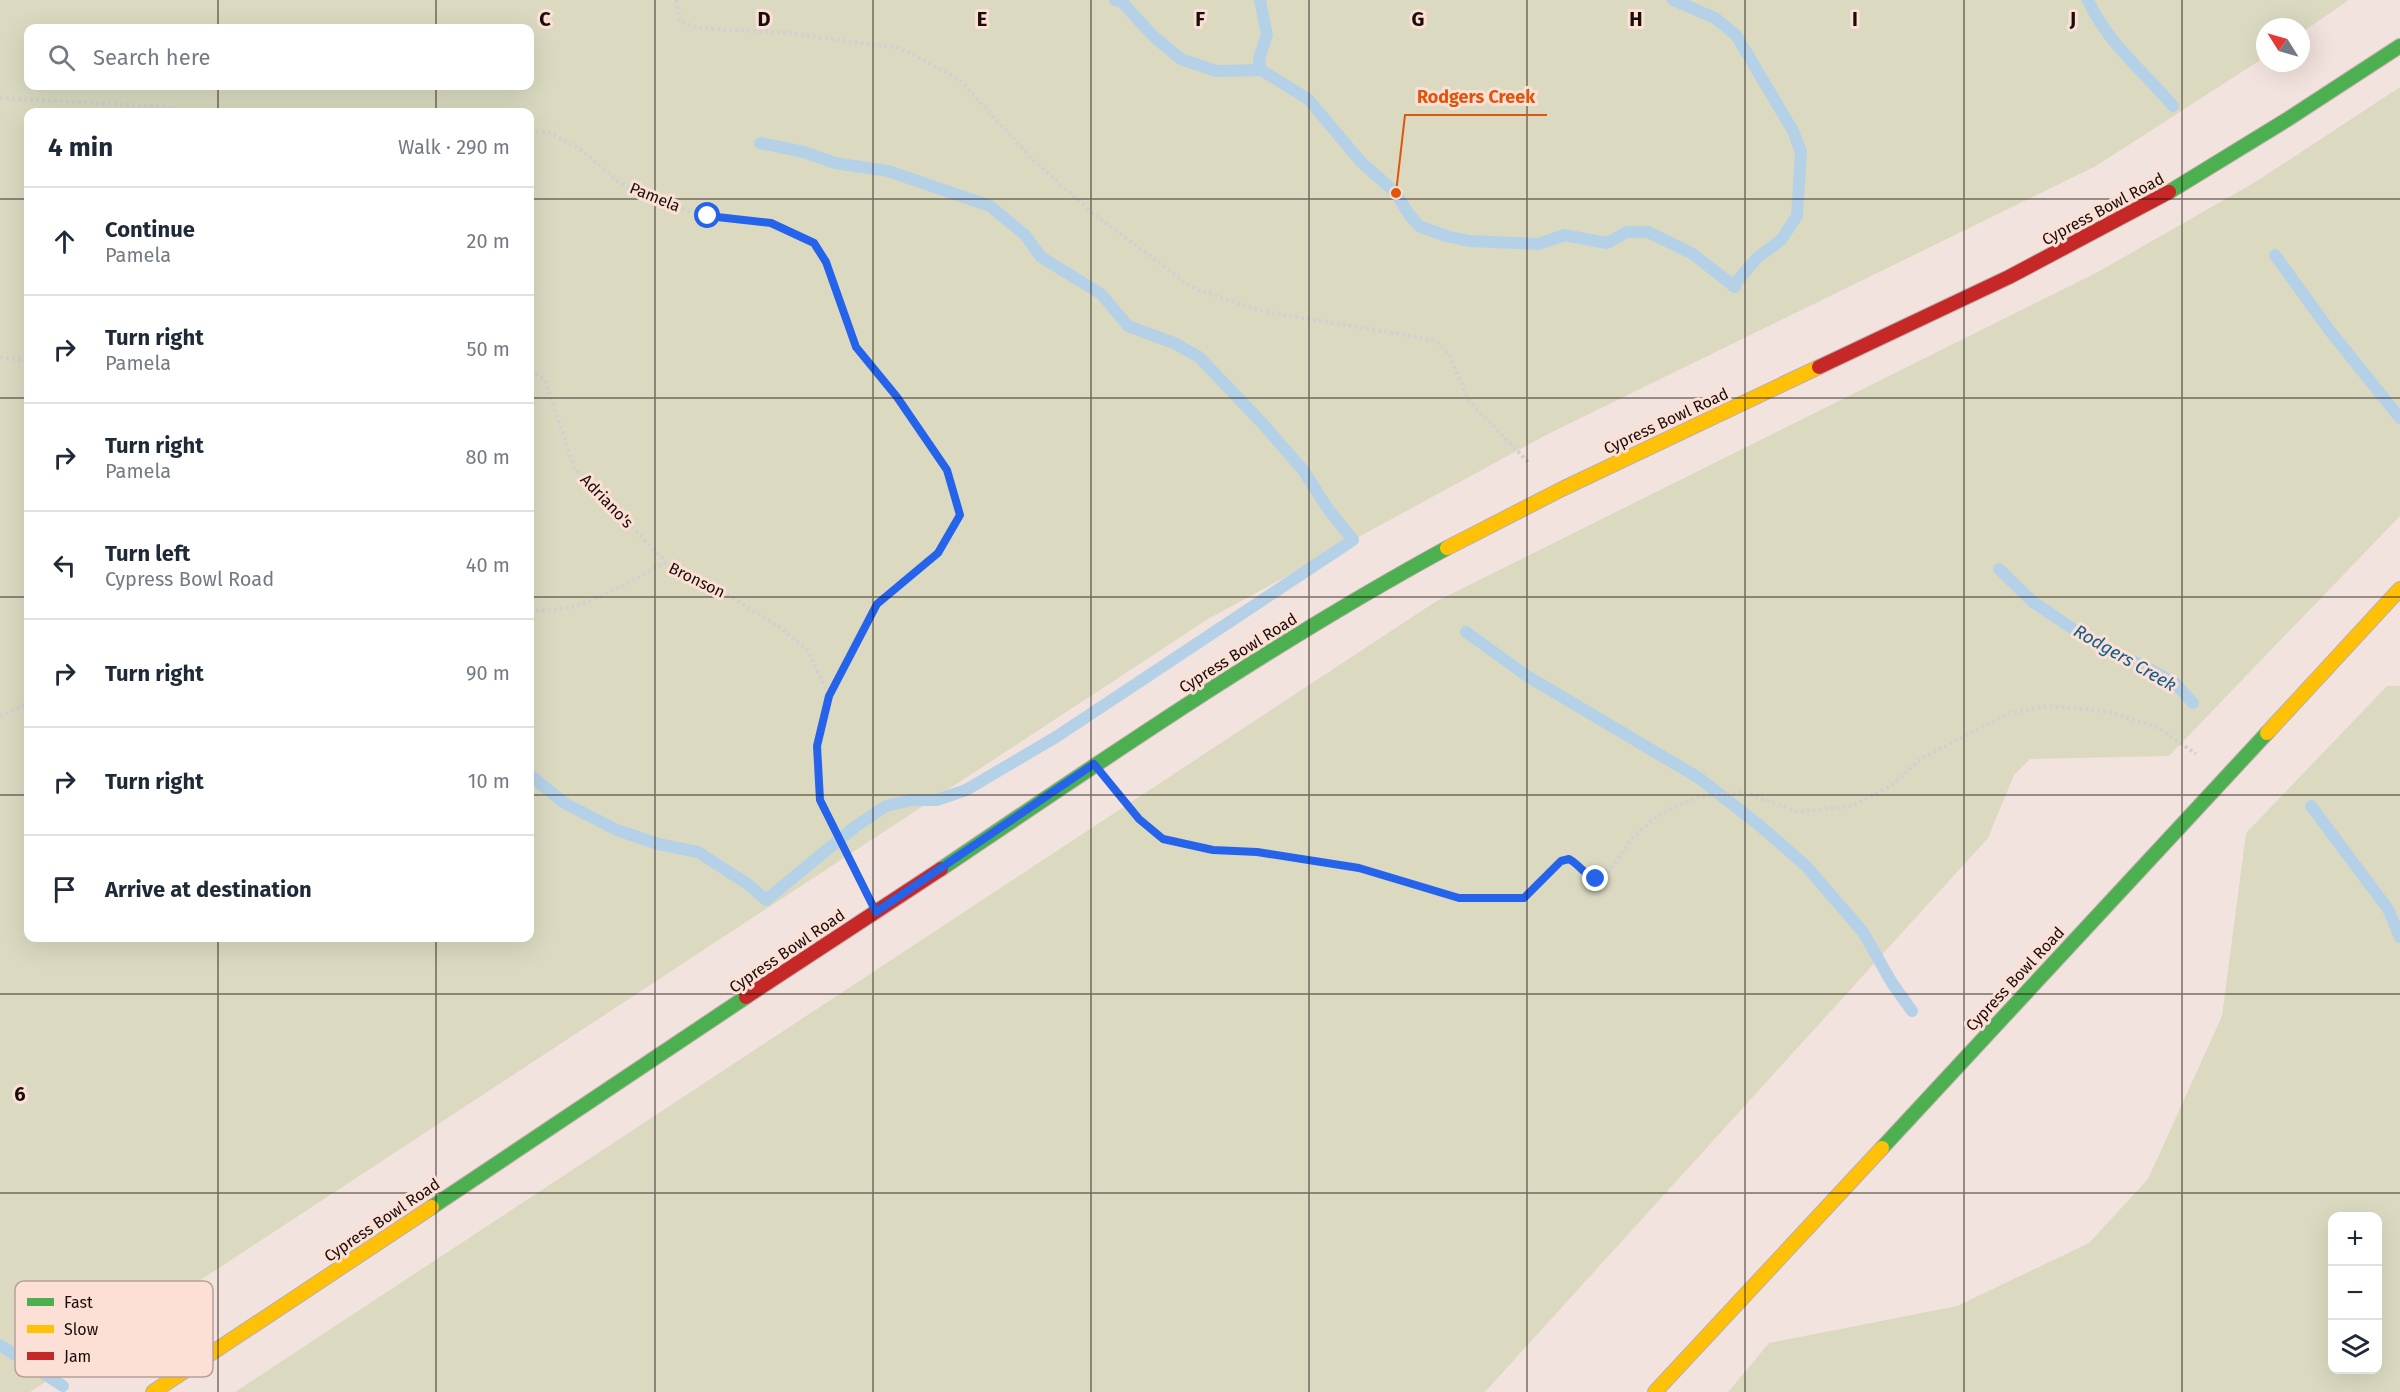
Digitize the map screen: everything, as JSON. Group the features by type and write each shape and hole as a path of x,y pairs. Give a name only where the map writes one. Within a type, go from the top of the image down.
{"street":[{"name":"Cypress Bowl Road","path":"213,1352 876,912 1094,764 1264,655 1383,583 1556,491 1960,302 2098,232 2185,184 2272,131 2400,46"},
{"name":"Cypress Bowl Road","path":"1655,1392 2400,589"},
{"name":"Cypress Bowl Road","path":"153,1392 176,1377"}],"path":[{"path":"676,0 680,21 697,28 789,33 900,48 959,79 1031,158 1090,211 1191,287 1260,312 1400,334 1435,342 1449,354 1469,401 1556,491"},
{"path":"0,98 170,108"},
{"name":"Pamela","path":"534,131 552,133 584,152 619,182 662,204 708,216 771,223 814,243 826,262 856,347 897,397 947,470 960,515 938,553 877,604 829,696 817,746 820,800 876,912"},
{"path":"0,357 24,360"},
{"name":"Adriano's","path":"534,373 545,380 574,467 666,562"},
{"name":"Bronson","path":"534,610 579,605 666,562 725,593 781,628 807,651 829,696"},
{"path":"0,716 24,706"},
{"path":"1094,764 1139,819 1163,839 1213,850 1257,852 1359,868 1459,898 1524,898 1561,861 1569,859 1588,876 1600,878 1614,865 1633,837 1659,814 1699,797 1744,792 1798,812 1852,806 1892,785 1922,758 2011,713 2048,706 2106,711 2159,728 2227,775"}],"green space":[{"path":"0,0 2349,0 2310,27 2310,18 2256,18 2256,63 2096,166 1546,435 1208,619 199,1281 15,1281 15,1377 53,1377 30,1392 0,1392"},
{"path":"2400,87 2400,516 2169,756 2030,759 2014,775 1988,838 1485,1392 235,1392 1435,602 2096,273 2257,181"},
{"path":"2387,686 2400,686 2400,1392 1728,1392 1769,1343 1957,1306 2089,1243 2148,1179 2222,1016 2246,833"}],"waterway":[{"name":"Rodgers Creek","path":"1115,0 1122,2 1153,36 1181,59 1216,71 1261,70 1308,99 1361,162 1396,193 1419,226 1446,236 1469,241 1539,244 1564,235 1607,243 1627,232 1648,232 1693,254 1735,287"},
{"path":"1260,0 1267,35 1259,58 1261,70"},
{"path":"1673,0 1715,18 1736,35 1793,131 1801,152 1797,216 1781,240 1757,258 1733,286"},
{"path":"2088,0 2115,43 2173,106"},
{"path":"534,778 564,803 617,830 658,844 698,852 749,885 766,900 856,826 886,806 911,800 937,800 966,790 1056,737 1353,540 1328,509 1303,470 1199,357 1174,343 1128,326 1101,294 1041,257 1025,235 990,206 888,171 835,163 804,152 760,143"},
{"path":"2275,255 2330,331 2400,418"},
{"name":"Rodgers Creek","path":"1999,569 2033,602 2106,651 2140,664 2175,683 2193,703"},
{"path":"1466,632 1527,676 1699,778 1759,825 1806,866 1863,932 1892,983 1912,1011"},
{"name":"Rodgers Creek","path":"2311,806 2388,909 2400,937"},
{"path":"0,1345 15,1355"},
{"path":"49,1377 63,1386"}],"traffic: fast":[{"path":"2169,192 2288,119 2400,46"},
{"path":"941,869 1253,662 1447,548"},
{"path":"1882,1148 2267,733"},
{"path":"432,1207 746,997"}],"traffic: slow":[{"path":"1447,548 1562,489 1819,367"},
{"path":"2267,733 2400,589"},
{"path":"1655,1392 1882,1148"},
{"path":"213,1352 432,1207"},
{"path":"153,1392 176,1377"}],"traffic: jam":[{"path":"1819,367 2009,277 2169,192"},
{"path":"746,997 941,869"}],"place":[{"name":"Rodgers Creek","path":"1396,193"}],"route":[{"path":"708,216 771,223 814,243 826,262 856,347 897,397 947,470 960,515 938,553 877,604 829,696 817,746 820,800 876,912 1094,764 1139,819 1163,839 1213,850 1257,852 1359,868 1459,898 1524,898 1561,861 1569,859 1588,876 1596,879"}]}
